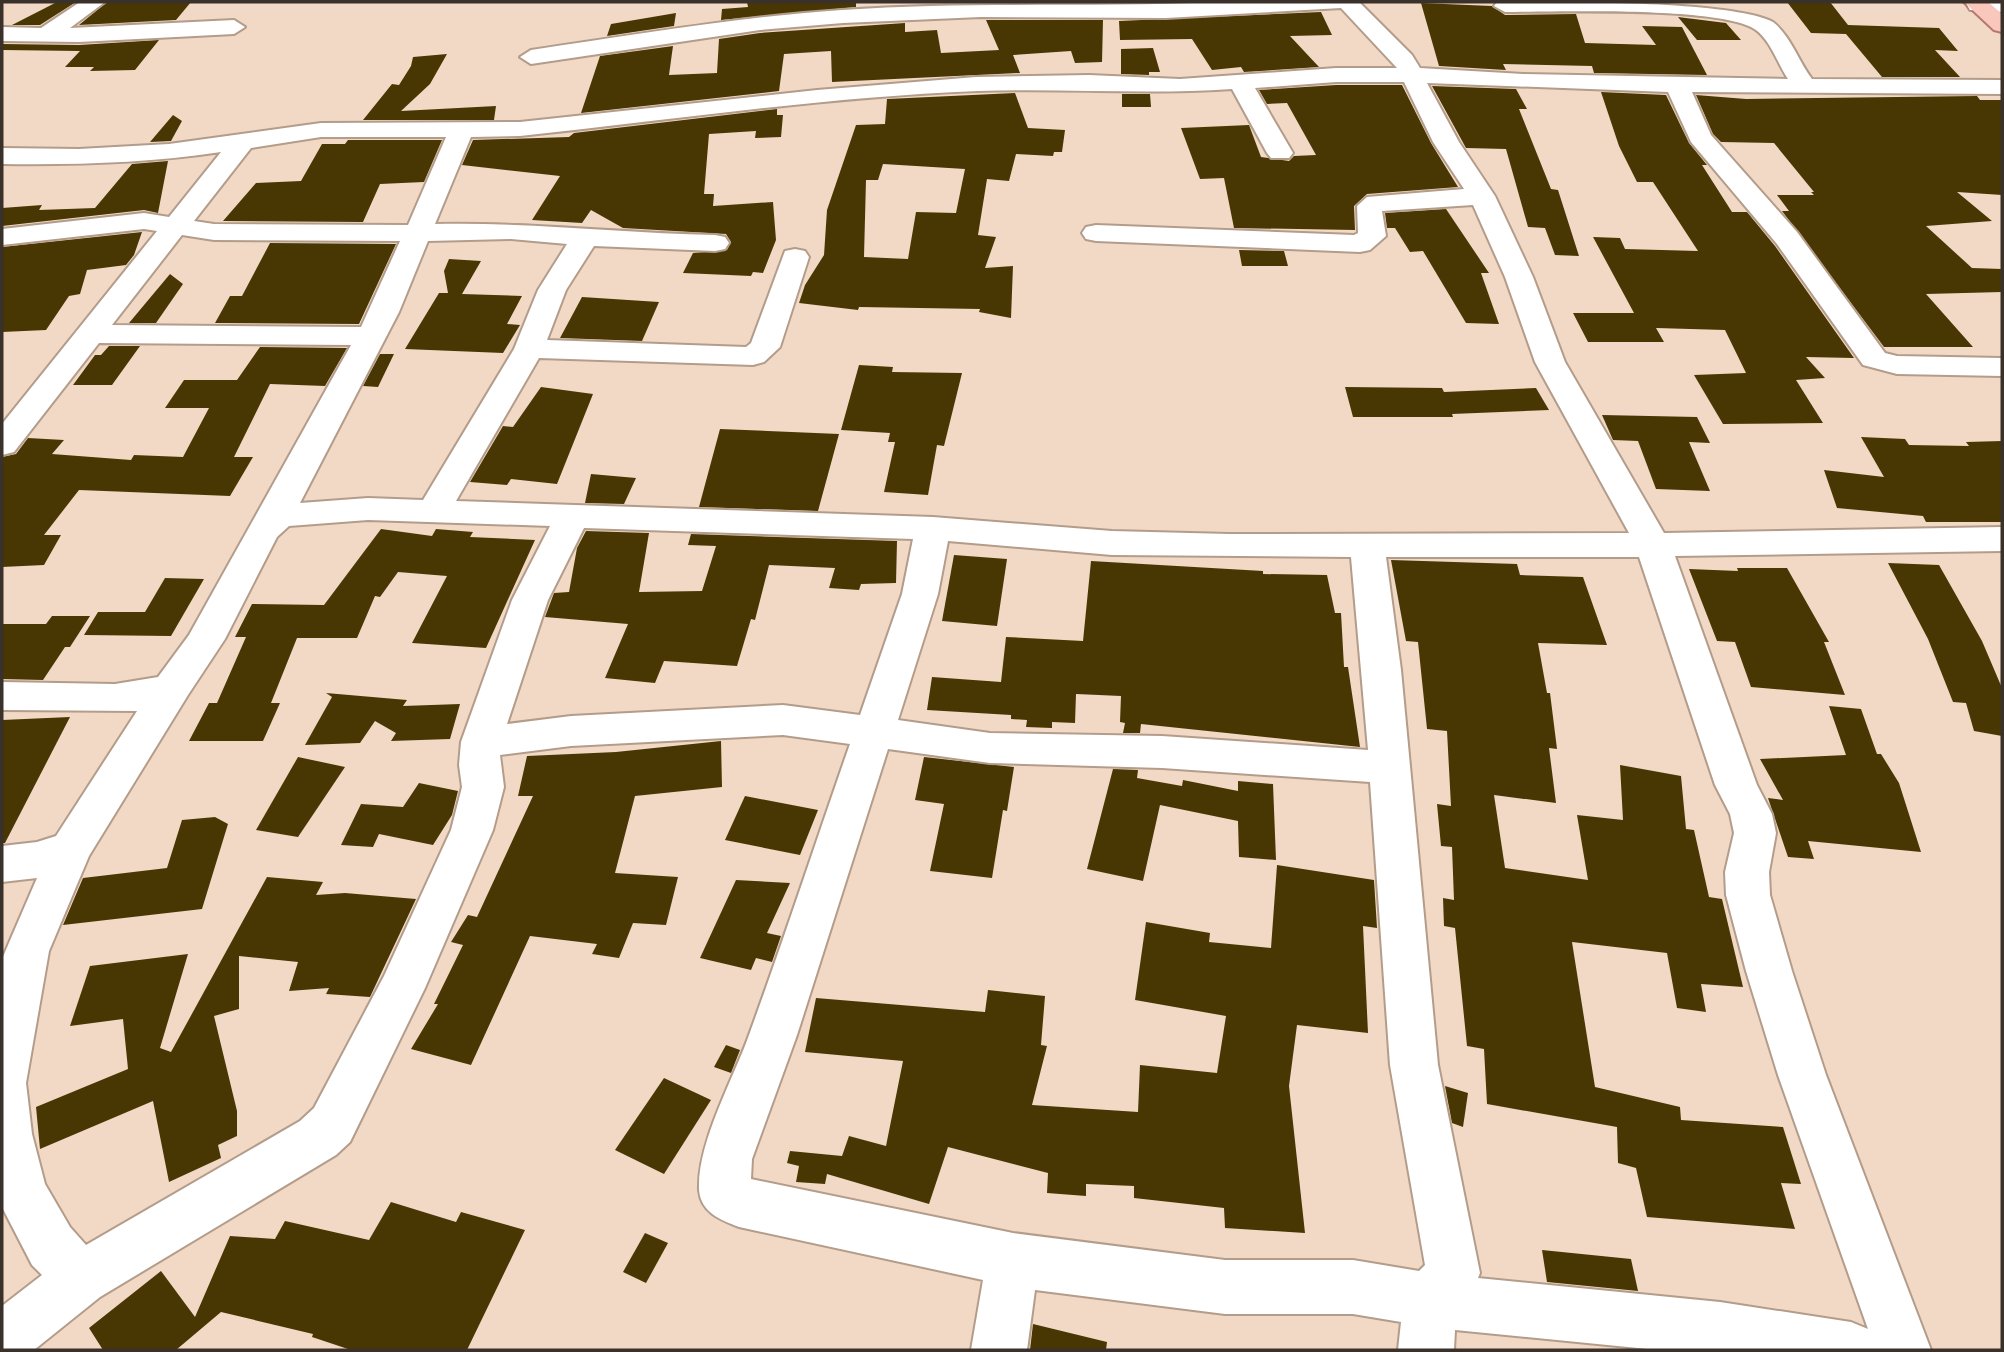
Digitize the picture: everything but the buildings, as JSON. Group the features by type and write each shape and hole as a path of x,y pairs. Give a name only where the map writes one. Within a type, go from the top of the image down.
{"main road":[{"path":"1977,3 2002,25"}],"street":[{"path":"45,35 94,2"},
{"path":"531,57 760,23 843,16 981,9 1166,11 1339,2"},
{"path":"1347,2 1396,50 1414,75 1446,142 1482,196 1518,277 1550,362 1653,545 1736,785 1751,814 1755,833 1747,872 1748,895 1769,971 1802,1075 1904,1350"},
{"path":"1505,6 1588,3 1696,4 1746,8 1766,26 1805,86"},
{"path":"1977,3 2002,6"},
{"path":"2,34 45,35 234,27"},
{"path":"2,156 79,157 196,149 321,130 553,127 817,97 976,84 1089,82 1180,86 1336,75 1414,75 1523,81 2002,88"},
{"path":"1240,83 1280,153"},
{"path":"1676,83 1700,137 1787,238 1874,359 1897,365 2002,367"},
{"path":"81,1278 51,1246 21,1192 7,1134 2,1083 26,951 71,849 196,655 254,545 274,519 371,336 420,233 462,130"},
{"path":"2,445 242,142"},
{"path":"1096,233 1360,244 1372,236 1368,215 1370,206 1376,202 1482,196"},
{"path":"2,237 145,221 176,228 288,234 510,231 715,243"},
{"path":"434,510 529,349 553,282 565,262 587,237"},
{"path":"529,349 753,356 765,346 794,257"},
{"path":"90,334 371,336"},
{"path":"274,519 312,512 434,510 933,528 1112,543 1653,545 2002,539"},
{"path":"2,1341 81,1278 294,1152 332,1125 402,988 472,830 483,787 479,765 481,742 530,600 573,515"},
{"path":"933,528 920,594 872,730 773,1035 727,1159 725,1193 739,1202 1013,1260 1225,1287 1353,1287 1428,1325 1720,1329 1851,1350"},
{"path":"1367,545 1382,670 1414,1065 1454,1273 1428,1325"},
{"path":"2,696 134,697 173,687"},
{"path":"481,742 571,731 783,720 990,748 1162,752 1389,767"},
{"path":"2,864 37,860 71,849"},
{"path":"999,1350 1013,1260"}]}
